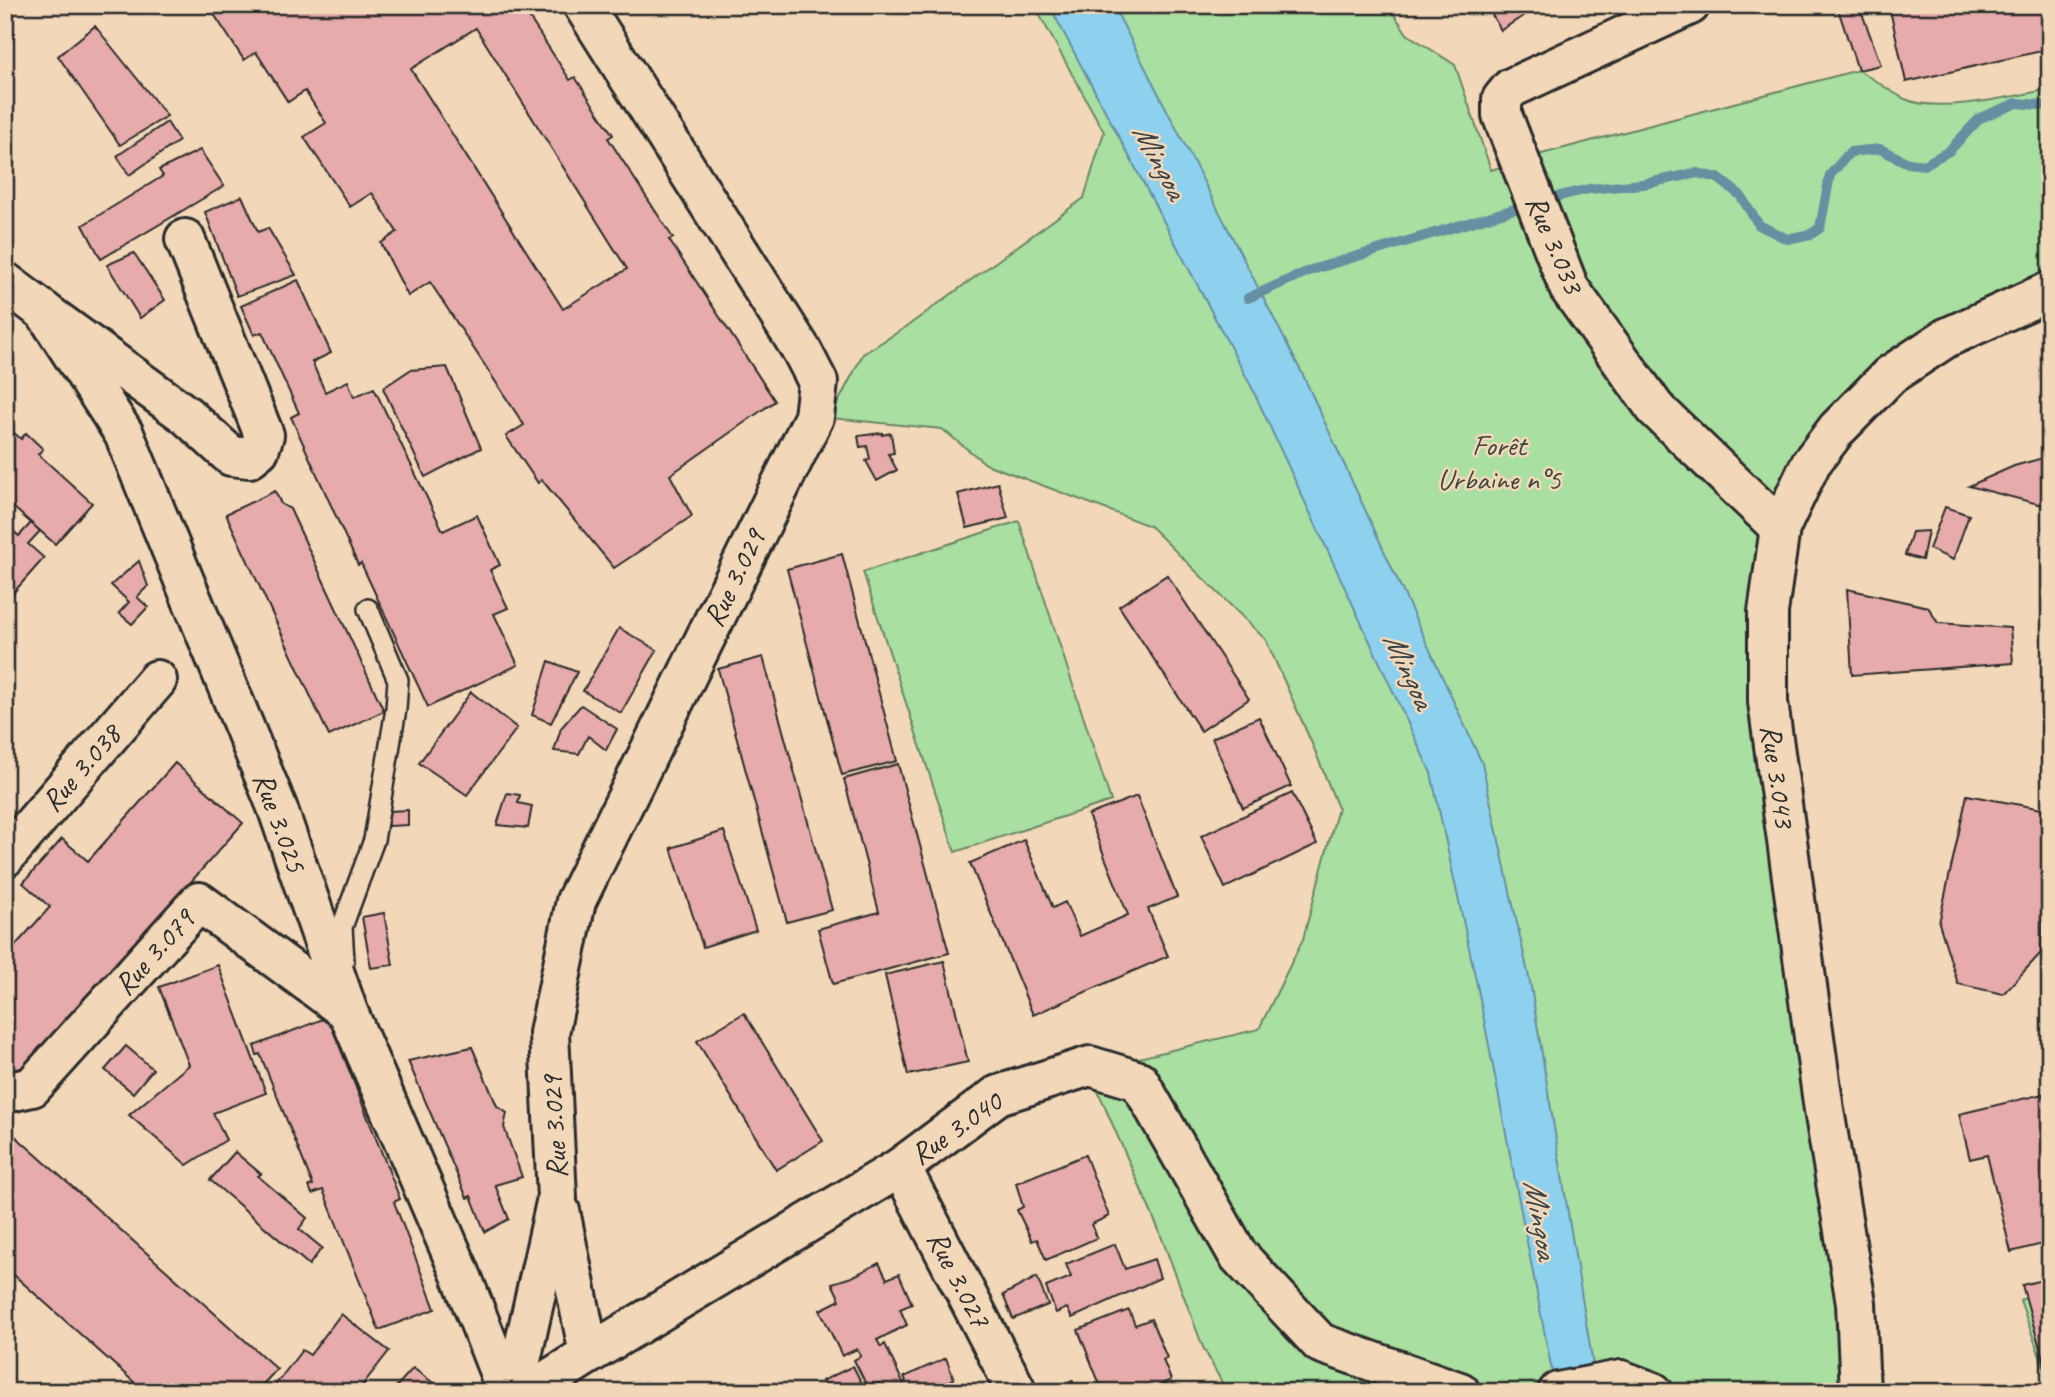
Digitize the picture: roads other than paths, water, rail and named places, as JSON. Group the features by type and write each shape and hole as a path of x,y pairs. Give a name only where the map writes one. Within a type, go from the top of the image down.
{"street":[{"name":"Rue 3.029","path":"583,5 795,339 818,382 814,417 576,901 549,1033 557,1198 589,1353"},
{"name":"Rue 3.033","path":"1690,5 1511,88 1502,99 1502,115 1569,288 1655,408 1780,528"},
{"path":"45,312 186,415 231,456 249,458 260,450 264,435 185,240"},
{"name":"Rue 3.025","path":"5,282 45,312 124,434 277,807 348,1012 507,1392"},
{"name":"Rue 3.043","path":"1860,1392 1856,1303 1824,1110 1768,702 1768,612 1780,528 1811,463 1837,429 1890,375 1945,338 2050,291"},
{"name":"Rue 3.038","path":"5,857 157,680"},
{"name":"Rue 3.079","path":"5,1093 32,1087 199,902 348,1012"},
{"name":"Rue 3.040","path":"529,1392 589,1353 901,1167 998,1095 1090,1066 1139,1080 1238,1255 1320,1343 1460,1392"},
{"name":"Rue 3.027","path":"901,1167 1017,1392"},
{"name":"Rue 3.029","path":"514,1392 557,1198"},
{"path":"1558,1392 1637,1386"}],"lane":[{"path":"348,1012 342,927 374,840 396,709 398,680 368,609"}],"water":[{"name":"Mingoa","path":"1049,5 1113,5 1302,373 1482,763 1531,987 1594,1371 1556,1392 1479,994 1431,773 1252,388"}],"waterway":[{"path":"1248,298 1311,270 1555,197 1589,189 1643,184 1697,173 1718,178 1740,195 1759,225 1787,239 1811,234 1820,228 1830,175 1850,152 1880,149 1908,163 1924,165 1949,151 1980,118 2017,103 2050,106"}],"park label":[{"name":"Forêt Urbaine n°5","path":"1499,462"}]}
